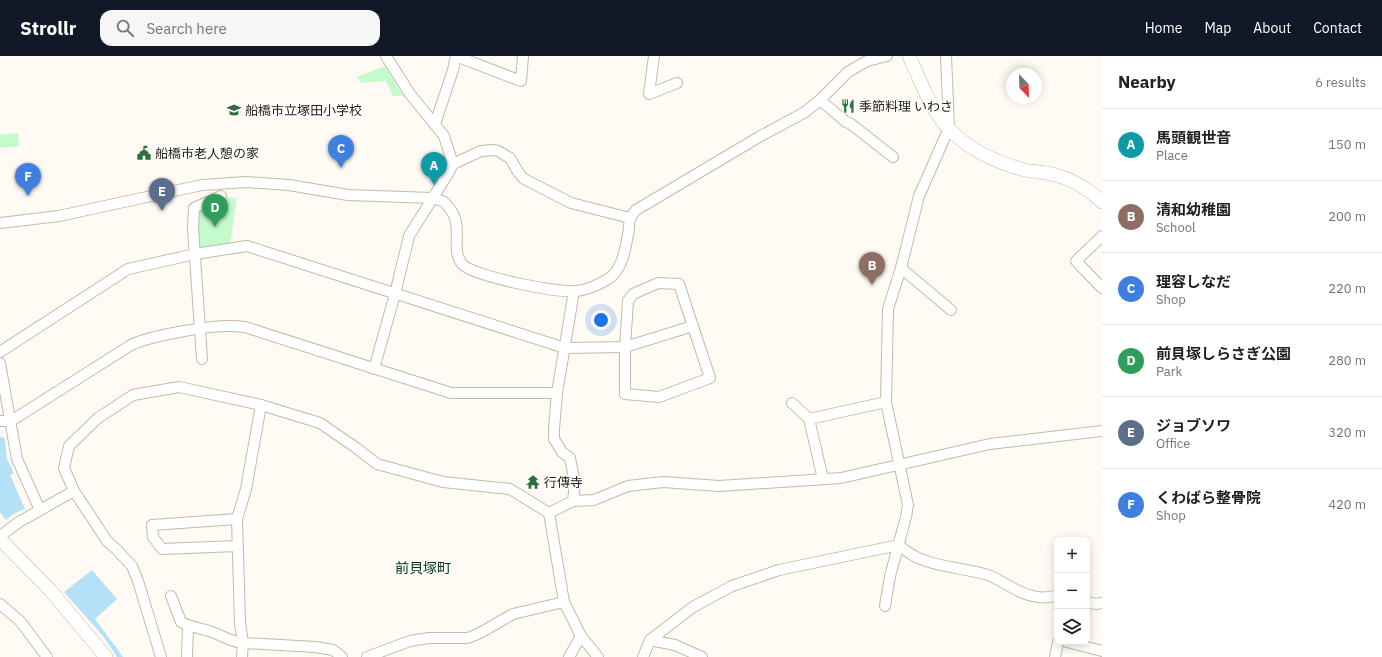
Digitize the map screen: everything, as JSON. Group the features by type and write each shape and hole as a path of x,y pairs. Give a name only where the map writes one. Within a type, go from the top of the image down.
{"street":[{"path":"386,56 410,94 436,124 444,136 453,164"},
{"path":"436,124 456,56 520,81 523,56"},
{"path":"654,56 649,94 677,83"},
{"path":"0,223 59,216 202,186 246,182 289,185 348,195 432,198 444,202 457,221 458,251 462,264 470,269 495,277 542,288 574,292 596,285 613,274 619,266 624,254 630,218 636,210 805,112 820,100 848,72 867,61 887,56"},
{"path":"909,56 932,104 949,128 975,150 997,161 1025,170 1055,175 1067,179 1087,190 1102,202"},
{"path":"885,606 890,576 908,505 886,402 888,309 901,268 919,196 949,128 946,56"},
{"path":"820,100 846,122 851,124 893,157"},
{"path":"374,369 395,294 409,236 453,164 481,151 498,151 510,158 524,179 571,202 630,218"},
{"path":"202,359 193,228 194,208 221,196"},
{"path":"1102,236 1076,262 1102,288"},
{"path":"0,352 128,269 195,254 247,246 565,348 625,347 693,326"},
{"path":"901,268 950,310"},
{"path":"658,283 678,284 710,378 659,397 625,394 625,347 628,301 633,294 658,283"},
{"path":"573,502 575,483 570,458 562,452 554,439 554,428 557,394 574,292"},
{"path":"0,421 11,422 144,338 200,328 232,325 244,327 451,392 557,394"},
{"path":"0,362 17,459 40,510"},
{"path":"161,657 138,580 132,566 107,541 74,491 64,468 70,446 98,418 133,395 179,387 261,405 320,423 377,464 443,482 510,488 549,513 564,602 581,636 598,657"},
{"path":"809,419 886,402"},
{"path":"792,403 809,419 823,479"},
{"path":"242,657 243,643 240,623 237,519 246,489 261,405"},
{"path":"549,513 573,502 594,500 628,486 663,482 719,486 841,478 899,466 990,444 1102,431"},
{"path":"0,536 19,522 74,491"},
{"path":"237,519 152,525 153,537 162,549 237,546"},
{"path":"0,539 50,591 106,657"},
{"path":"899,545 904,550 915,556 935,563 990,576 1020,593 1042,598 1054,596"},
{"path":"643,657 650,640 693,607 732,586 779,570 899,545"},
{"path":"172,596 181,622 210,631 231,641 315,652 333,650 341,657"},
{"path":"367,657 410,641 429,638 468,638 480,633 513,614 564,602"},
{"path":"1090,603 1102,603"},
{"path":"0,604 20,621 47,657"},
{"path":"187,657 188,625"},
{"path":"569,657 581,636"},
{"path":"650,640 675,645 702,657"},
{"path":"1055,657 1057,645"},
{"path":"1079,645 1102,651"}],"green space":[{"path":"385,66 403,96 393,96 386,81 361,83 357,77"},
{"path":"18,133 19,146 0,148 0,135"},
{"path":"224,197 237,198 230,245 198,251 196,209"}],"water":[{"path":"0,437 5,438 7,459 14,473 10,475 25,509 15,513 6,520 0,512"},
{"path":"92,570 117,599 95,619 123,657 117,657 103,636 64,592"}],"place":[{"name":"季節料理 いわさ","path":"848,106"},
{"name":"船橋市立塚田小学校","path":"234,110"},
{"name":"船橋市老人憩の家","path":"144,153"},
{"name":"理容しなだ","path":"341,168"},
{"name":"馬頭観世音","path":"434,185"},
{"name":"くわばら整骨院","path":"28,196"},
{"name":"ジョブソワ","path":"162,211"},
{"name":"前貝塚しらさぎ公園","path":"215,227"},
{"name":"清和幼稚園","path":"872,285"},
{"name":"行傳寺","path":"533,482"}],"district":[{"name":"前貝塚町","path":"423,568"}]}
